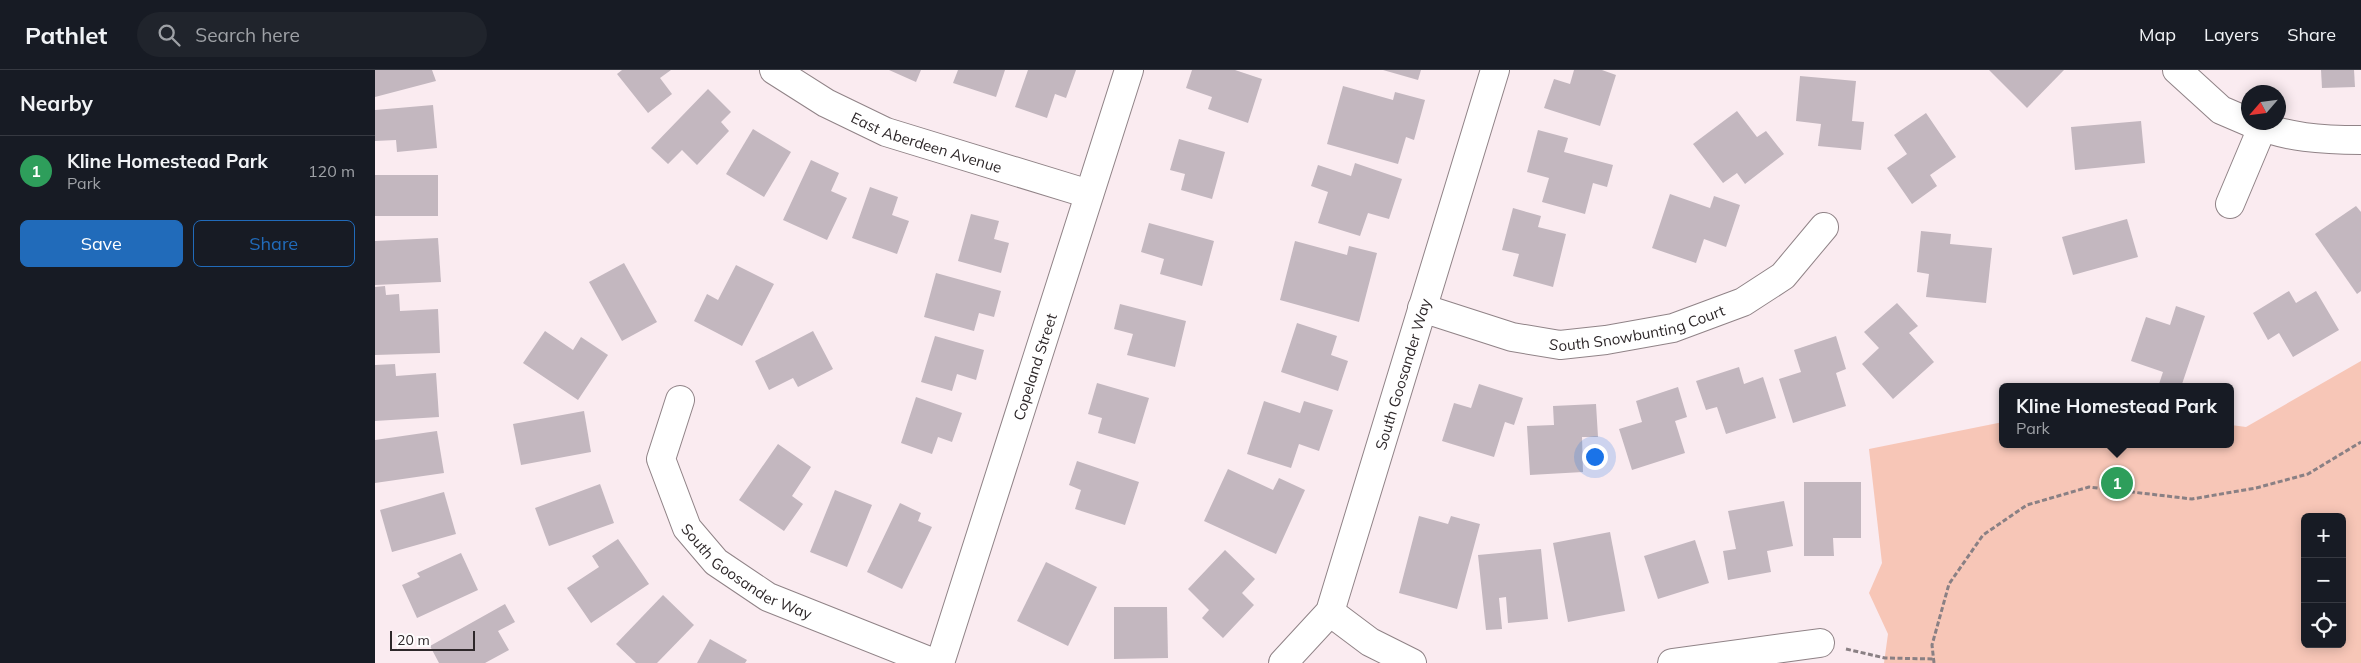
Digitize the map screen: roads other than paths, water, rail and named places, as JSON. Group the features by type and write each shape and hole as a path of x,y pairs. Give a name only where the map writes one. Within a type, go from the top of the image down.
{"street":[{"name":"East Aberdeen Avenue","path":"773,70 826,103 886,132 1089,194"},
{"name":"Copeland Street","path":"940,663 1129,70"},
{"name":"South Goosander Way","path":"1283,663 1330,612 1495,70"},
{"path":"2177,70 2221,110 2241,118"},
{"path":"2230,204 2252,130"},
{"path":"2277,130 2316,140 2361,140"},
{"name":"South Snowbunting Court","path":"1422,308 1512,337 1560,345 1606,340 1673,328 1743,302 1783,276 1824,227"},
{"name":"South Goosander Way","path":"680,400 661,459 687,528 716,562 768,597 934,663"},
{"path":"1330,612 1370,642 1412,663"},
{"path":"1672,663 1820,643"}],"place":[{"name":"Kline Homestead Park","path":"2117,483"}]}
